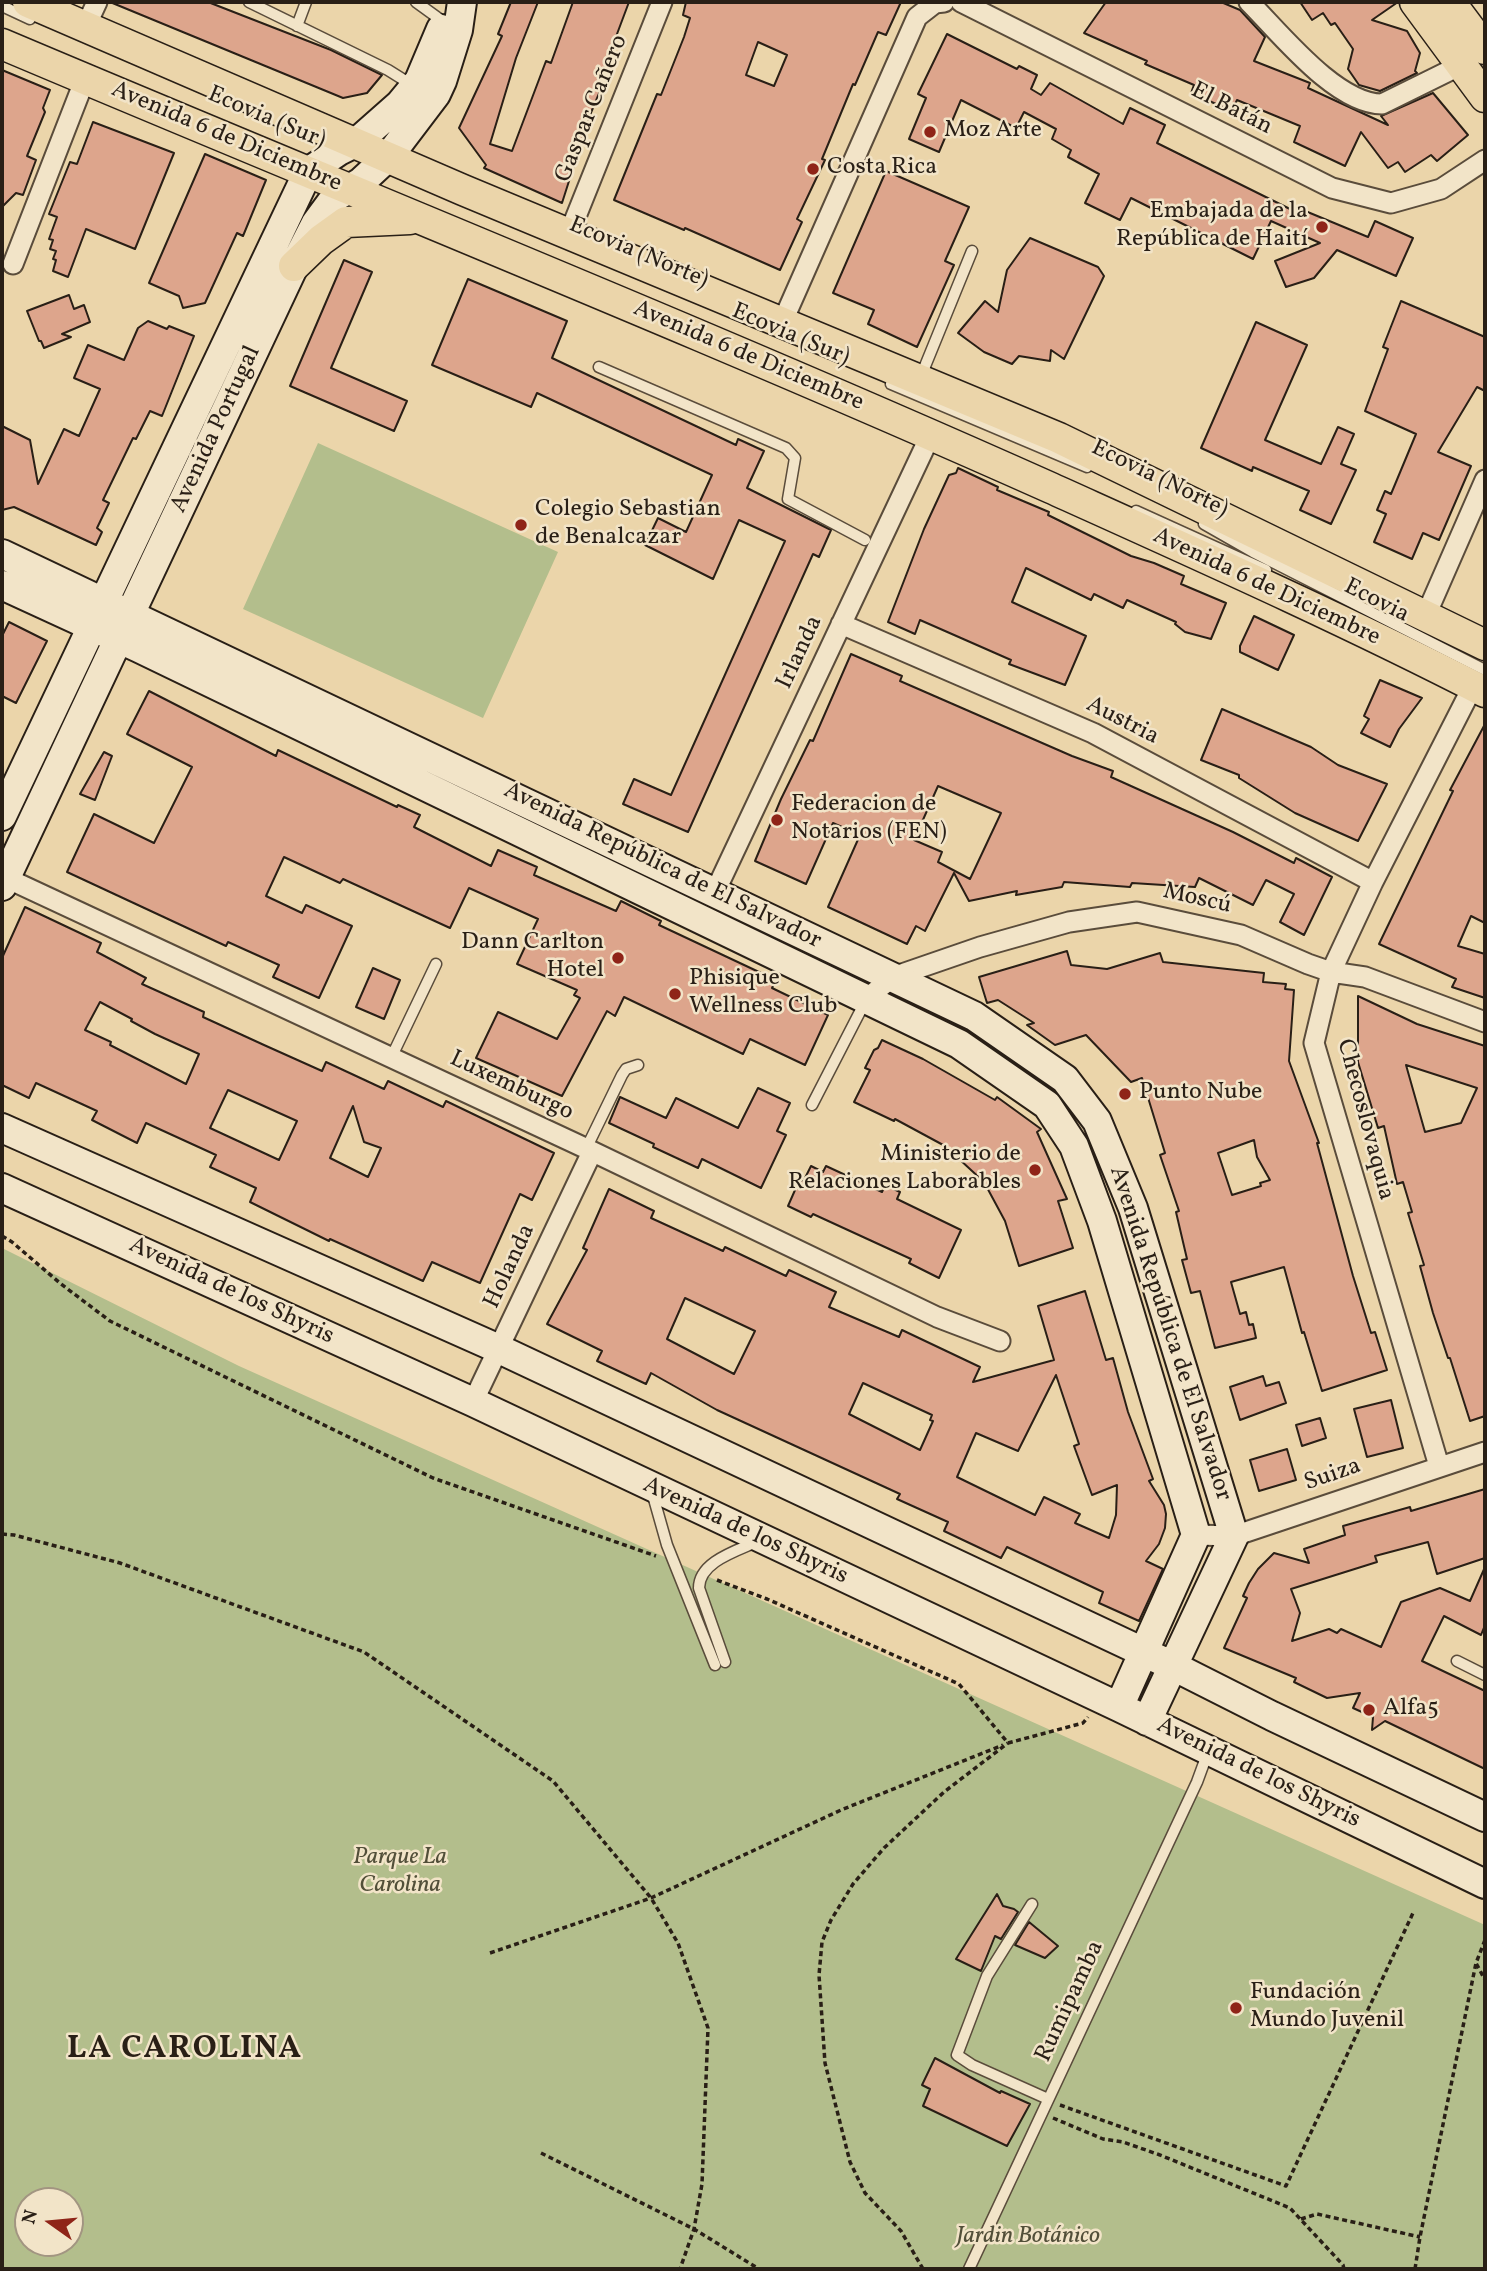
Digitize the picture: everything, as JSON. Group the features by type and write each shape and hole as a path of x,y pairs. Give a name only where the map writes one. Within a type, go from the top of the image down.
{"main road":[{"name":"Avenida 6 de Diciembre","path":"28,2 354,165 424,219 931,435 1482,682"},
{"path":"1415,2 1473,57"},
{"path":"1450,2 1473,57 1485,97"},
{"name":"Avenida Portugal","path":"3,880 294,266 323,212 337,196 354,165 436,94 442,81 453,14"},
{"name":"Avenida Portugal","path":"2,816 103,601 354,165 412,90 453,14"},
{"name":"Avenida 6 de Diciembre","path":"2,44 85,79 569,234 1059,438 1485,645"},
{"path":"294,266 321,240 346,222 424,219"},
{"name":"Avenida República de El Salvador","path":"2,554 974,1016 1065,1079 1097,1121 1133,1208 1234,1536"},
{"name":"Avenida República de El Salvador","path":"2,585 960,1044 1047,1105 1074,1146 1102,1221 1196,1535 1119,1707"},
{"path":"2,1128 499,1349 1173,1666 1485,1817"},
{"name":"Avenida de los Shyris","path":"2,1188 473,1402 1484,1881"},
{"path":"1147,1721 1234,1536"}],"street":[{"name":"Gaspar Cañero","path":"569,234 662,2"},
{"path":"782,323 918,17 936,3 944,2"},
{"name":"El Batán","path":"961,2 1332,188 1391,202 1441,189 1485,160"},
{"path":"1249,2 1323,76 1358,101 1382,104 1473,57"},
{"path":"13,264 85,79"},
{"name":"Irlanda","path":"715,892 931,435"},
{"path":"1426,615 1485,480"},
{"name":"Austria","path":"841,624 1093,733 1373,882"},
{"name":"Checoslovaquia","path":"1439,1466 1314,1042 1331,972 1373,882 1482,682"},
{"name":"Luxemburgo","path":"3,880 589,1150 937,1317 1000,1341"},
{"name":"Moscú","path":"892,977 980,947 1069,922 1137,912 1241,935 1308,964 1331,972 1365,977 1485,1021"},
{"path":"866,999 892,977"},
{"name":"Holanda","path":"473,1402 589,1150"},
{"name":"Suiza","path":"1196,1535 1234,1536 1485,1452"}],"lane":[{"path":"249,2 388,70 404,80 412,90"},
{"path":"297,26 306,2"},
{"path":"416,2 453,14"},
{"path":"2,6 46,26"},
{"name":"Ecovia (Sur)","path":"284,150 354,165"},
{"path":"447,195 471,206"},
{"path":"919,380 972,251"},
{"path":"599,367 786,448 795,458 788,499 864,540"},
{"name":"Ecovia (Norte)","path":"876,378 1098,472"},
{"path":"1123,505 1251,556"},
{"name":"Ecovia (Norte)","path":"1199,522 1251,556"},
{"name":"Ecovia","path":"1251,556 1482,682"},
{"path":"391,1058 436,964"},
{"path":"812,1105 866,999"},
{"path":"589,1150 621,1075 632,1066 638,1065"},
{"path":"651,1488 667,1545 720,1664 699,1588 702,1574 726,1556 761,1539"},
{"path":"1457,1661 1485,1675"},
{"name":"Rumipamba","path":"969,2269 1209,1752"},
{"path":"1031,1904 987,1976 957,2055 972,2065 1049,2100"}],"path":[{"path":"2,1236 110,1321 222,1376 433,1478 668,1560"},
{"path":"2,1534 120,1563 364,1652 553,1781 651,1898 678,1943 708,2028 702,2184 694,2229 680,2269"},
{"path":"702,1574 767,1599 959,1684 1008,1743"},
{"path":"490,1953 651,1898 841,1810 1008,1743 1083,1723 1089,1715"},
{"path":"923,2269 901,2231 865,2193 850,2162 825,2063 819,1975 822,1942 831,1920 853,1884 884,1848 944,1792 1008,1743"},
{"path":"1049,2100 1286,2186 1413,1913"},
{"path":"1415,2269 1476,1963 1485,1940"},
{"path":"1476,1963 1485,1980"},
{"path":"1042,2114 1103,2138 1160,2155 1290,2208 1344,2269"},
{"path":"541,2153 694,2229 759,2269"},
{"path":"1301,2219 1317,2214 1420,2237"}],"green space":[{"path":"318,443 558,552 483,718 243,609"},
{"name":"Parque La Carolina","path":"2,1248 239,1366 1485,1925 1485,2269 2,2269"}],"building":[{"path":"110,2 208,2 331,50 382,75 367,93 343,98"},
{"path":"511,2 538,2 516,58 490,144 512,151 546,61 551,63 573,2 629,2 599,82 603,84 590,115 562,203 484,168 486,165 459,128 502,36 498,34"},
{"path":"686,2 901,2 886,35 878,32 855,85 853,84 822,159 825,160 797,219 802,222 780,270 614,200 657,94 661,95 684,37 690,18 683,15","holes":["758,42 787,55 774,86 746,75"]},
{"path":"1106,2 1221,2 1240,10 1265,37 1254,61 1310,83 1308,88 1388,125 1381,116 1433,93 1468,135 1437,161 1431,155 1405,172 1398,162 1388,168 1361,132 1345,166 1294,142 1300,126 1237,100 1232,111 1191,93 1194,85 1084,33"},
{"path":"1300,2 1398,2 1372,20 1407,31 1420,53 1415,71 1417,73 1380,91 1359,85 1348,69 1353,49 1335,23 1331,25 1323,13 1312,20"},
{"path":"947,34 1017,69 1019,66 1037,75 1031,89 1041,95 1050,83 1123,124 1130,108 1165,125 1157,143 1296,212 1298,208 1368,237 1375,221 1413,238 1396,276 1337,250 1314,278 1286,287 1275,261 1320,243 1271,221 1253,259 1131,198 1120,220 1085,203 1099,174 1068,157 1071,150 1052,139 1056,129 1024,112 1016,128 961,100 939,152 909,139 926,98 918,94"},
{"path":"2,70 50,90 43,108 45,112 27,156 36,160 23,195 16,193 2,207"},
{"path":"93,122 174,153 135,249 86,229 68,277 53,271 56,251 50,249 53,240 49,239 57,217 49,214 70,162 77,164"},
{"path":"205,154 266,180 243,236 237,233 205,303 183,308 179,296 149,283"},
{"path":"886,171 969,207 945,261 954,265 917,347 868,324 874,310 833,293"},
{"path":"1030,238 1098,267 1104,276 1064,359 1051,350 1050,361 1019,356 1012,364 984,352 958,333 985,301 998,312 1007,270"},
{"path":"344,260 372,272 331,368 407,401 394,431 290,386"},
{"path":"468,279 567,321 552,358 736,445 738,439 764,451 747,488 831,530 819,557 813,554 688,832 623,804 634,779 671,795 785,541 739,520 713,579 645,545 658,518 686,532 712,475 537,393 531,407 432,365"},
{"path":"69,295 74,309 84,305 90,322 62,334 71,337 44,348 27,311"},
{"path":"1401,301 1485,337 1485,391 1477,387 1438,452 1471,466 1439,540 1423,533 1412,559 1374,542 1386,514 1377,510 1385,491 1391,494 1416,434 1365,411 1388,349 1383,347"},
{"path":"148,321 194,336 162,416 150,411 136,439 133,438 103,500 109,503 97,528 102,532 96,545 14,507 2,510 2,426 30,440 38,484 64,429 79,436 100,389 74,378 88,345 124,360 138,328"},
{"path":"1256,322 1307,345 1265,440 1321,464 1338,427 1354,434 1341,464 1356,470 1331,524 1300,510 1309,491 1253,467 1252,471 1201,448"},
{"path":"958,468 1131,556 1184,576 1181,584 1226,603 1211,639 1185,632 1176,622 1127,600 1123,608 1094,594 1091,600 1026,568 1012,602 1086,636 1065,685 1009,664 1011,660 920,620 915,634 888,622 924,529 949,475 956,473"},
{"path":"1254,616 1294,635 1278,670 1240,652 1240,646"},
{"path":"9,622 47,641 16,703 2,696 2,636"},
{"path":"851,654 902,676 900,681 1072,756 1113,771 1111,777 1233,832 1294,863 1296,858 1332,877 1304,935 1280,922 1294,894 1266,880 1253,905 1199,878 1195,887 1132,883 1130,887 1064,882 1062,887 1016,895 1017,891 969,901 954,873 925,931 916,926 907,944 828,907 860,835 833,823 806,884 755,861 781,799 810,740 813,741","holes":["938,786 1001,813 970,879 938,862 942,852 914,840"]},
{"path":"1380,680 1422,698 1399,729 1390,747 1361,733 1369,719 1364,716"},
{"path":"149,691 276,756 278,750 397,807 398,805 420,815 414,827 491,866 498,850 537,867 534,875 616,911 621,901 661,921 659,925 776,980 772,988 828,1015 805,1065 750,1039 743,1054 624,997 615,1016 607,1011 562,1096 476,1058 498,1012 557,1039 580,998 574,995 577,990 517,964 538,919 469,888 450,928 343,879 340,883 284,857 266,896 302,913 306,905 352,926 319,998 273,977 279,965 228,942 226,946 67,872 94,814 154,843 192,767 127,734"},
{"path":"1222,709 1311,747 1338,765 1387,784 1358,841 1295,813 1239,778 1239,775 1201,760"},
{"path":"1485,724 1485,923 1471,916 1458,946 1485,954 1485,998 1452,987 1456,979 1379,944 1453,791 1450,790"},
{"path":"104,752 112,756 95,800 80,794"},
{"path":"25,907 101,943 97,952 146,978 142,984 204,1012 203,1017 322,1071 326,1062 384,1089 388,1081 443,1107 446,1101 554,1153 532,1200 520,1194 480,1283 432,1262 423,1281 330,1239 329,1241 250,1202 256,1188 210,1167 216,1155 146,1123 137,1143 92,1120 97,1111 36,1083 29,1098 2,1085 2,958","holes":["100,1002 155,1034 199,1054 186,1084 85,1030","228,1090 297,1121 279,1160 210,1128","353,1106 364,1142 381,1148 368,1177 330,1158"]},
{"path":"1067,951 1071,965 1107,969 1160,953 1163,962 1264,973 1263,982 1286,984 1285,989 1294,990 1289,1061 1319,1143 1353,1276 1371,1333 1375,1332 1387,1370 1322,1391 1304,1332 1302,1333 1284,1267 1231,1282 1240,1314 1246,1312 1249,1325 1253,1324 1256,1338 1215,1348 1200,1291 1191,1293 1182,1260 1187,1259 1176,1212 1179,1211 1160,1155 1165,1153 1142,1078 1131,1082 1086,1035 1055,1045 1027,1025 1034,1023 998,1000 987,1003 979,977","holes":["1254,1140 1257,1157 1270,1180 1260,1183 1261,1186 1232,1195 1218,1153"]},
{"path":"373,968 400,980 384,1019 356,1007"},
{"path":"1358,996 1417,1024 1485,1046 1485,1416 1470,1421 1433,1313 1420,1266 1424,1265 1408,1213 1412,1212 1403,1182 1397,1184 1384,1126 1378,1128 1358,1062","holes":["1406,1065 1477,1088 1461,1123 1425,1132"]},
{"path":"882,1040 923,1059 995,1100 997,1097 1041,1129 1037,1132 1067,1199 1058,1201 1073,1248 1019,1266 1005,1221 984,1182 945,1146 895,1119 894,1121 854,1102 870,1070 865,1068"},
{"path":"758,1088 790,1103 777,1131 786,1135 761,1188 702,1159 698,1168 609,1123 620,1097 666,1118 676,1098 738,1128"},
{"path":"811,1166 823,1172 826,1166 882,1192 885,1185 900,1192 897,1199 961,1230 939,1278 909,1263 911,1259 813,1214 811,1217 788,1206 799,1181 804,1180"},
{"path":"609,1189 654,1211 651,1218 723,1251 725,1247 786,1276 789,1270 836,1292 829,1307 899,1337 902,1330 980,1367 973,1382 1054,1360 1038,1306 1085,1291 1106,1360 1113,1358 1128,1412 1153,1479 1149,1481 1164,1505 1166,1514 1165,1528 1159,1544 1146,1561 1163,1569 1139,1621 1099,1603 1103,1592 1007,1547 1001,1558 944,1531 948,1522 897,1499 900,1494 717,1410 651,1373 646,1384 597,1361 602,1351 547,1324 587,1250 583,1248","holes":["685,1298 755,1331 734,1374 667,1339","1056,1375 1079,1444 1074,1446 1092,1495 1117,1485 1116,1515 1109,1538 1075,1523 1080,1514 1044,1497 1035,1515 957,1477 976,1433 1018,1451","863,1383 932,1415 930,1420 933,1421 920,1450 849,1414"]},
{"path":"1263,1376 1266,1386 1279,1382 1286,1403 1240,1420 1230,1387"},
{"path":"1391,1400 1403,1448 1367,1457 1354,1409"},
{"path":"1320,1418 1326,1438 1302,1446 1296,1425"},
{"path":"1287,1449 1296,1480 1259,1491 1250,1460"},
{"path":"1485,1489 1485,1558 1437,1574 1428,1542 1375,1556 1377,1562 1291,1589 1300,1613 1292,1641 1329,1629 1337,1633 1341,1629 1381,1647 1401,1602 1440,1588 1470,1601 1485,1567 1485,1625 1481,1635 1444,1616 1422,1661 1485,1691 1485,1769 1385,1721 1372,1730 1373,1717 1353,1708 1360,1693 1327,1698 1294,1682 1296,1678 1224,1648 1247,1598 1243,1596 1249,1583 1274,1553 1309,1563 1304,1549 1345,1535 1343,1526 1410,1507 1411,1511"},
{"path":"997,1894 1003,1906 1018,1912 1001,1939 995,1936 981,1971 956,1959"},
{"path":"1029,1922 1058,1946 1045,1958 1015,1945"},
{"path":"935,2058 1000,2093 1001,2091 1030,2104 1007,2146 923,2106 930,2089 922,2085"}],"place":[{"name":"Moz Arte","path":"930,132"},
{"name":"Costa Rica","path":"813,169"},
{"name":"Embajada de la República de Haití","path":"1322,227"},
{"name":"Colegio Sebastian de Benalcazar","path":"521,525"},
{"name":"Federacion de Notarios (FEN)","path":"777,820"},
{"name":"Dann Carlton Hotel","path":"618,958"},
{"name":"Phisique Wellness Club","path":"675,994"},
{"name":"Punto Nube","path":"1125,1094"},
{"name":"Ministerio de Relaciones Laborables","path":"1035,1170"},
{"name":"Alfa5","path":"1369,1710"},
{"name":"Fundación Mundo Juvenil","path":"1236,2008"}],"district":[{"name":"LA CAROLINA","path":"185,2051"}],"park label":[{"name":"Jardin Botánico","path":"1028,2238"}]}
